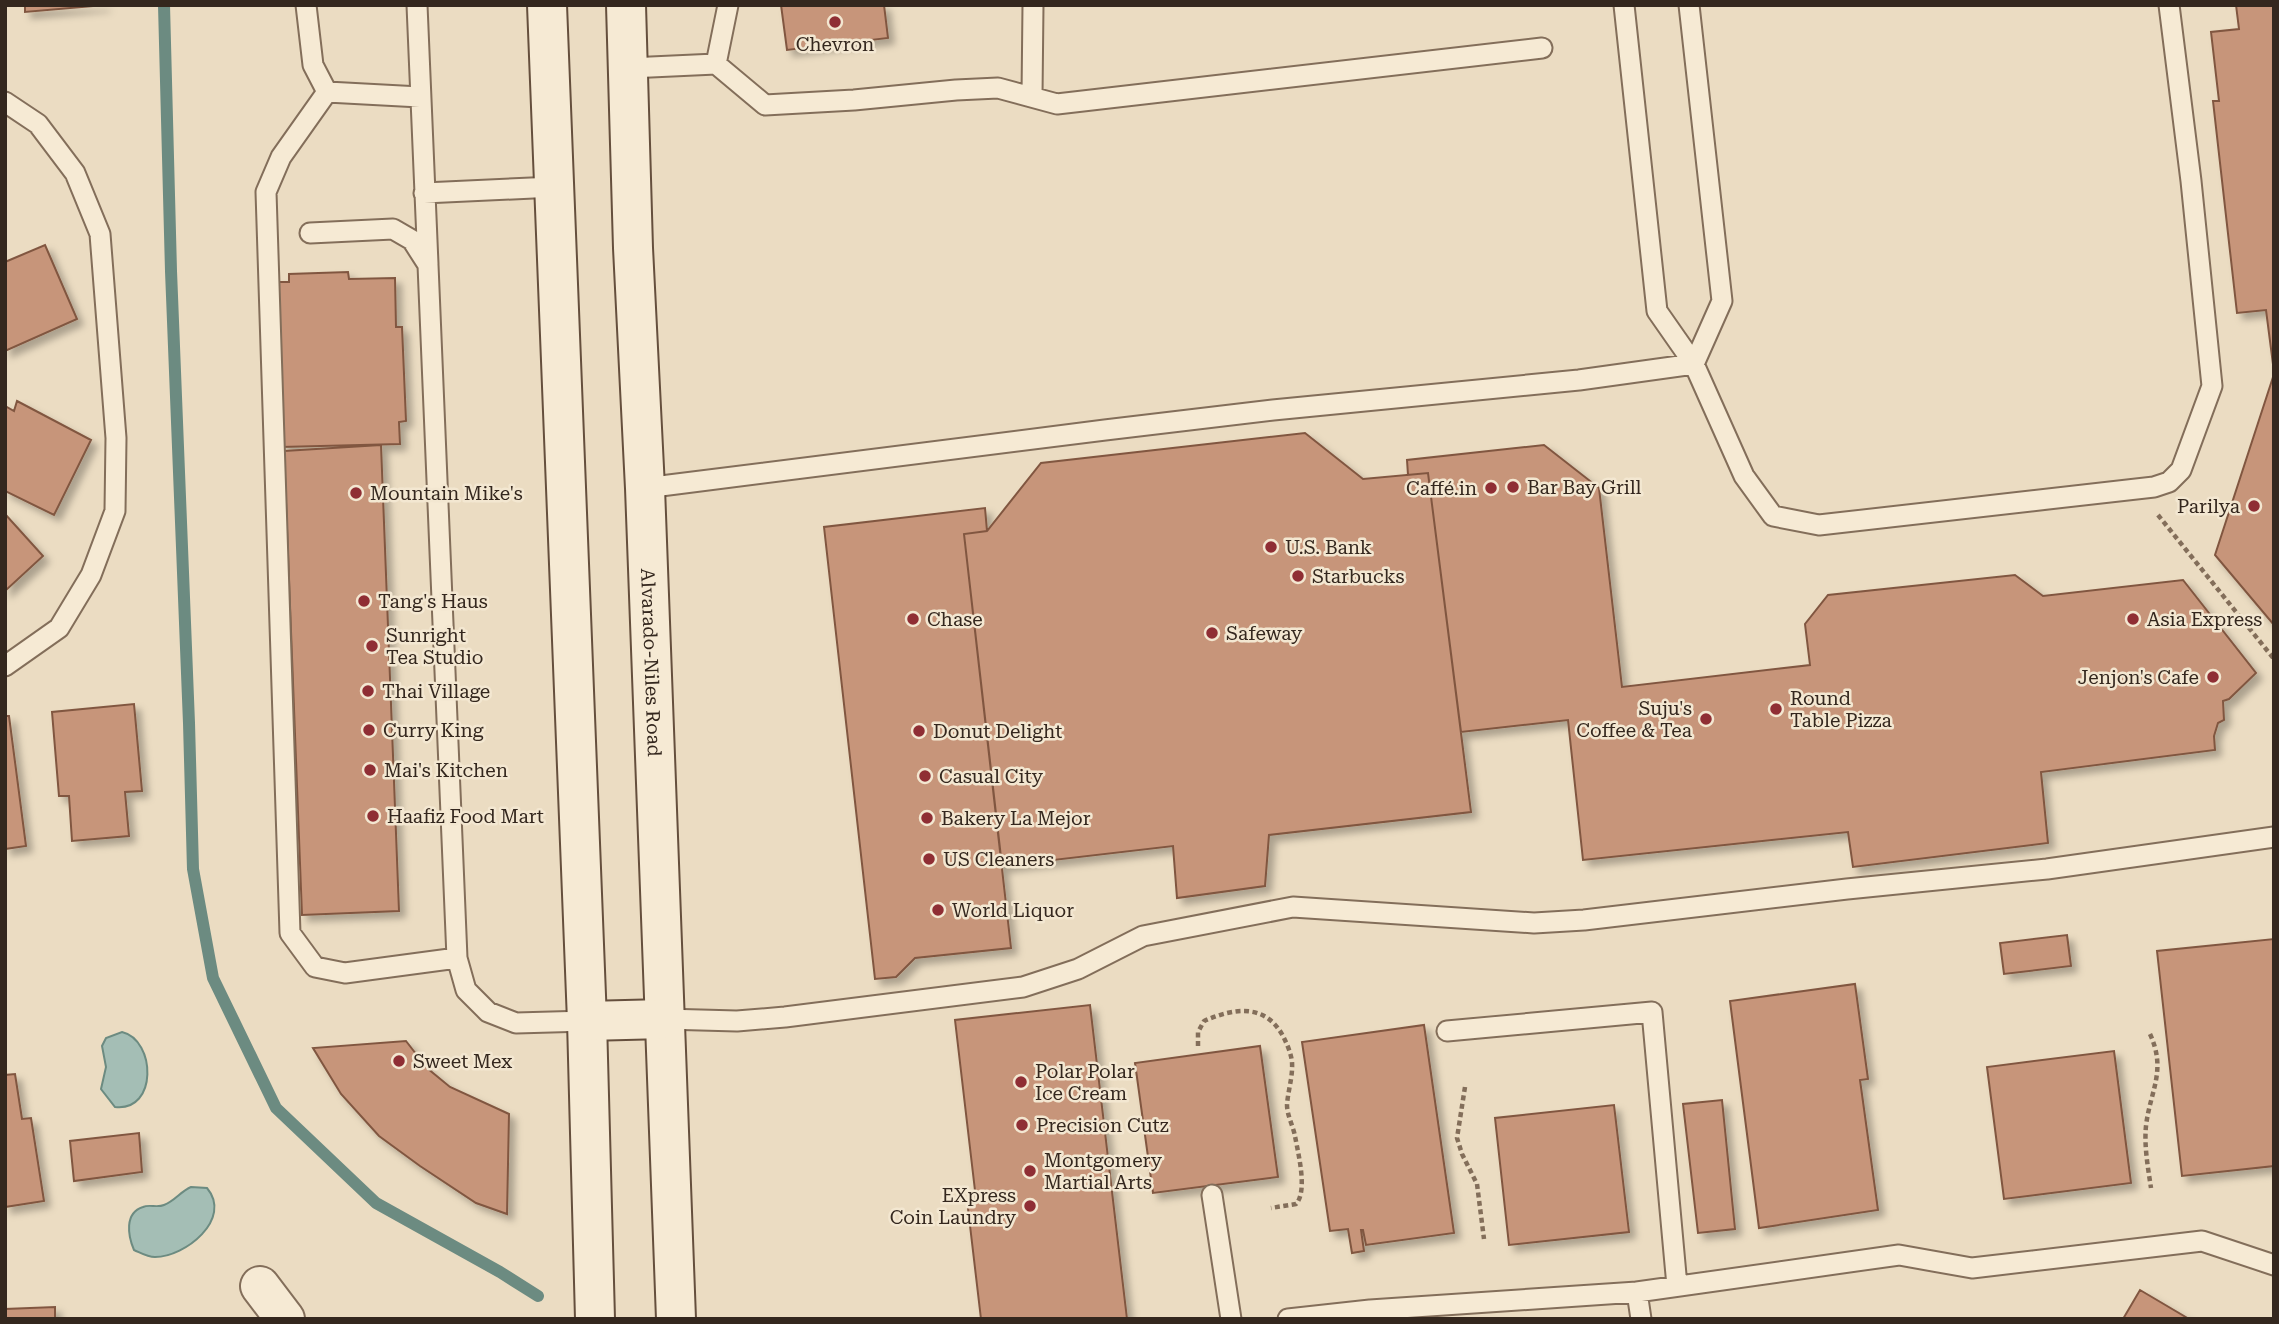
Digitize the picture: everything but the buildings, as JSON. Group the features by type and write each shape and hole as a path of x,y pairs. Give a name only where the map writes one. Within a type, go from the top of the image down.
{"main road":[{"path":"547,5 587,1021 595,1319"},
{"name":"Alvarado-Niles Road","path":"626,5 676,1319"},
{"path":"587,1021 664,1019"},
{"path":"260,1286 285,1319"}],"lane":[{"path":"306,5 313,65 327,92"},
{"path":"417,5 457,958 466,990 488,1012 516,1023 587,1021"},
{"path":"716,64 728,5"},
{"path":"1032,96 1034,5"},
{"path":"1624,5 1657,311 1694,364 1744,476 1773,516 1819,525 2154,487 2169,482 2180,470 2212,386 2193,195 2169,5"},
{"path":"1689,5 1722,301 1694,364"},
{"path":"629,68 716,64 765,105 998,88 1056,104 1542,48"},
{"path":"327,92 420,97"},
{"path":"327,92 281,157 266,192 290,933 315,967 345,973 457,958"},
{"path":"5,102 38,124 75,173 100,234 116,438 115,511 91,575 59,628 5,666"},
{"path":"425,193 554,187"},
{"path":"310,233 393,229 412,240 428,265"},
{"path":"645,488 1105,430 1579,380 1694,364"},
{"path":"664,1019 737,1021 785,1017 1023,987 1078,969 1143,936 1293,906 1534,923 1584,920 2047,869 2274,837"},
{"path":"1447,1031 1652,1012 1677,1286"},
{"path":"1212,1195 1230,1319"},
{"path":"1288,1319 1637,1292 1899,1255 1972,1268 2202,1241 2274,1265"},
{"path":"1637,1292 1640,1319"}],"path":[{"path":"2154,487 2156,512 2274,659"},
{"path":"1198,1046 1198,1032 1204,1021 1232,1011 1261,1014 1270,1019 1278,1027 1287,1044 1292,1058 1292,1074 1287,1106 1298,1154 1302,1192 1296,1204 1271,1208"},
{"path":"2150,1034 2157,1048 2159,1061 2146,1126 2151,1188"},
{"path":"1465,1087 1457,1139 1477,1184 1484,1239"}],"water":[{"path":"122,1032 133,1038 141,1048 147,1074 145,1088 139,1099 129,1106 115,1107 101,1089 106,1067 102,1046 106,1038"},
{"path":"191,1187 207,1188 213,1200 214,1212 202,1234 179,1251 167,1255 152,1257 134,1250 129,1232 133,1214 145,1206 168,1203"}],"waterway":[{"path":"164,5 193,869 213,978 276,1108 376,1203 538,1296"}],"place":[{"name":"Chevron","path":"835,22"},
{"name":"Bar Bay Grill","path":"1513,487"},
{"name":"Caffé.in","path":"1491,488"},
{"name":"Mountain Mike's","path":"356,493"},
{"name":"Parilya","path":"2254,506"},
{"name":"U.S. Bank","path":"1271,547"},
{"name":"Starbucks","path":"1298,576"},
{"name":"Tang's Haus","path":"364,601"},
{"name":"Chase","path":"913,619"},
{"name":"Asia Express","path":"2133,619"},
{"name":"Safeway","path":"1212,633"},
{"name":"Sunright Tea Studio","path":"372,646"},
{"name":"Jenjon's Cafe","path":"2213,677"},
{"name":"Thai Village","path":"368,691"},
{"name":"Round Table Pizza","path":"1776,709"},
{"name":"Suju's Coffee & Tea","path":"1706,719"},
{"name":"Curry King","path":"369,730"},
{"name":"Donut Delight","path":"919,731"},
{"name":"Mai's Kitchen","path":"370,770"},
{"name":"Casual City","path":"925,776"},
{"name":"Haafiz Food Mart","path":"373,816"},
{"name":"Bakery La Mejor","path":"927,818"},
{"name":"US Cleaners","path":"929,859"},
{"name":"World Liquor","path":"938,910"},
{"name":"Sweet Mex","path":"399,1061"},
{"name":"Polar Polar Ice Cream","path":"1021,1082"},
{"name":"Precision Cutz","path":"1022,1125"},
{"name":"Montgomery Martial Arts","path":"1030,1171"},
{"name":"EXpress Coin Laundry","path":"1030,1206"}]}
